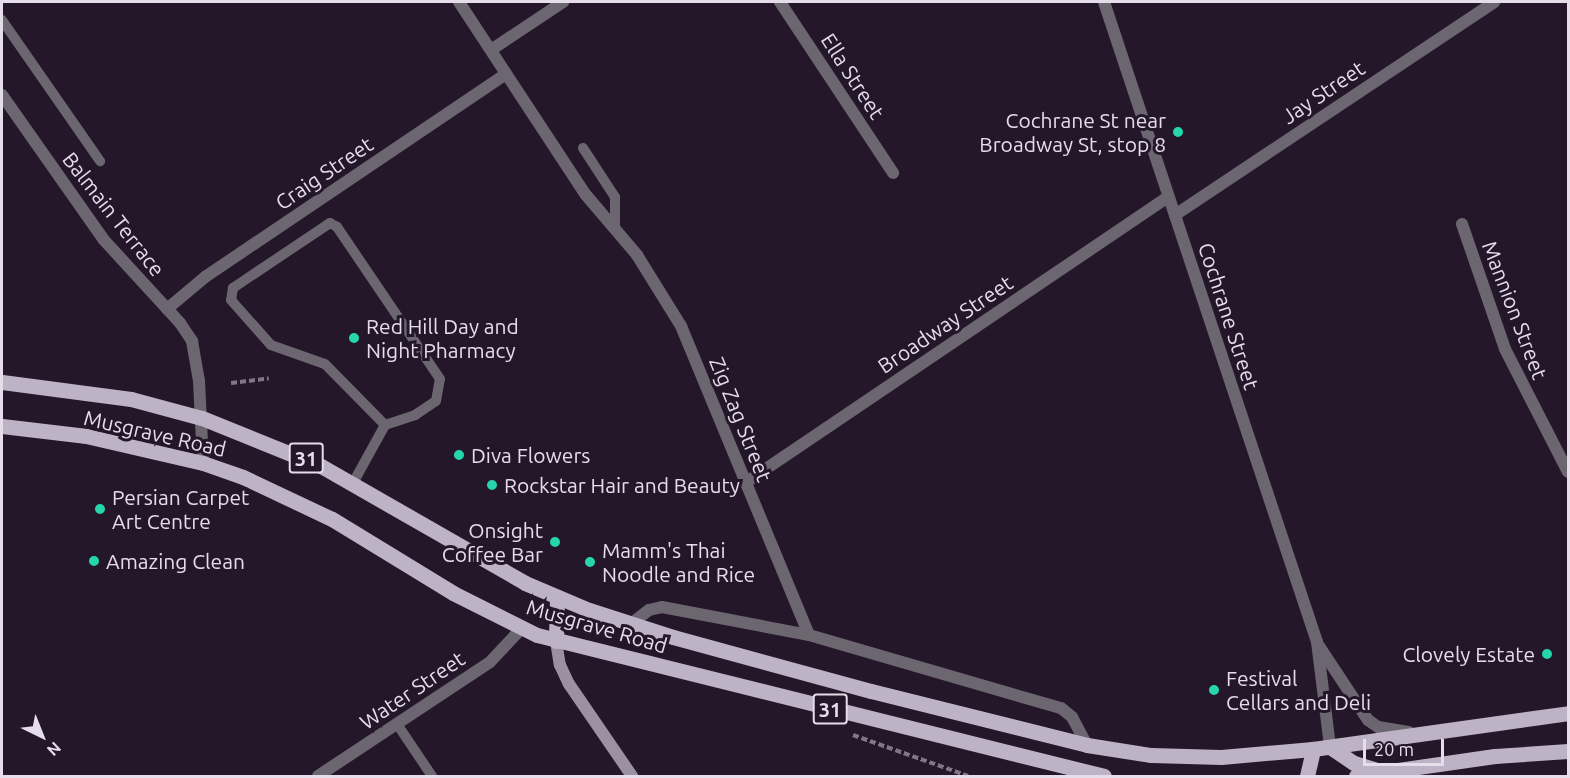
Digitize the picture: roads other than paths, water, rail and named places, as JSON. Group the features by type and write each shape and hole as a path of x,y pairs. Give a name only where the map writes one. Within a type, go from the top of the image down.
{"main road":[{"name":"Musgrave Road","path":"2,382 131,399 202,418 290,450 352,483 472,554 557,597 631,624 871,691 1087,745 1177,757 1313,749 1569,713"},
{"name":"Musgrave Road","path":"2,426 86,436 203,464 243,477 332,519 521,629 556,641 1104,777"},
{"path":"557,597 556,641 565,677 632,777"},
{"path":"1330,747 1354,762 1389,771"},
{"path":"1308,777 1313,749"},
{"path":"1356,777 1389,771 1569,751"}],"street":[{"name":"Zig Zag Street","path":"459,2 586,195 637,255 681,326 810,636"},
{"path":"491,50 563,2"},
{"name":"Ella Street","path":"780,2 893,173"},
{"name":"Cochrane Street","path":"1104,2 1317,642 1330,747"},
{"name":"Jay Street","path":"1174,215 1494,2"},
{"name":"Craig Street","path":"167,309 205,277 506,74"},
{"name":"Balmain Terrace","path":"2,95 104,240 186,332 195,352 202,418 203,464"},
{"name":"Broadway Street","path":"745,483 1168,197"},
{"name":"Mannion Street","path":"1462,224 1505,349 1569,472"},
{"name":"Musgrave Road","path":"631,624 649,610 662,607 810,636 1061,708 1072,717 1087,745"},
{"name":"Water Street","path":"318,777 501,653 521,629"},
{"name":"Cochrane Street","path":"1317,642 1368,720 1378,727 1417,734"}],"lane":[{"name":"Balmain Terrace","path":"2,20 100,161"},
{"path":"583,148 615,197 615,228"},
{"path":"352,483 385,425 415,415 436,402 440,379 337,227 330,223 233,288 231,300 271,345 326,364 385,425"},
{"path":"397,724 432,777"}],"place":[{"name":"Cochrane St near Broadway St, stop 8","path":"1178,132"},
{"name":"Red Hill Day and Night Pharmacy","path":"354,338"},
{"name":"Diva Flowers","path":"459,455"},
{"name":"Rockstar Hair and Beauty","path":"492,485"},
{"name":"Persian Carpet Art Centre","path":"100,509"},
{"name":"Onsight Coffee Bar","path":"555,542"},
{"name":"Amazing Clean","path":"94,561"},
{"name":"Mamm's Thai Noodle and Rice","path":"590,562"},
{"name":"Clovely Estate","path":"1547,654"},
{"name":"Festival Cellars and Deli","path":"1214,690"}]}
